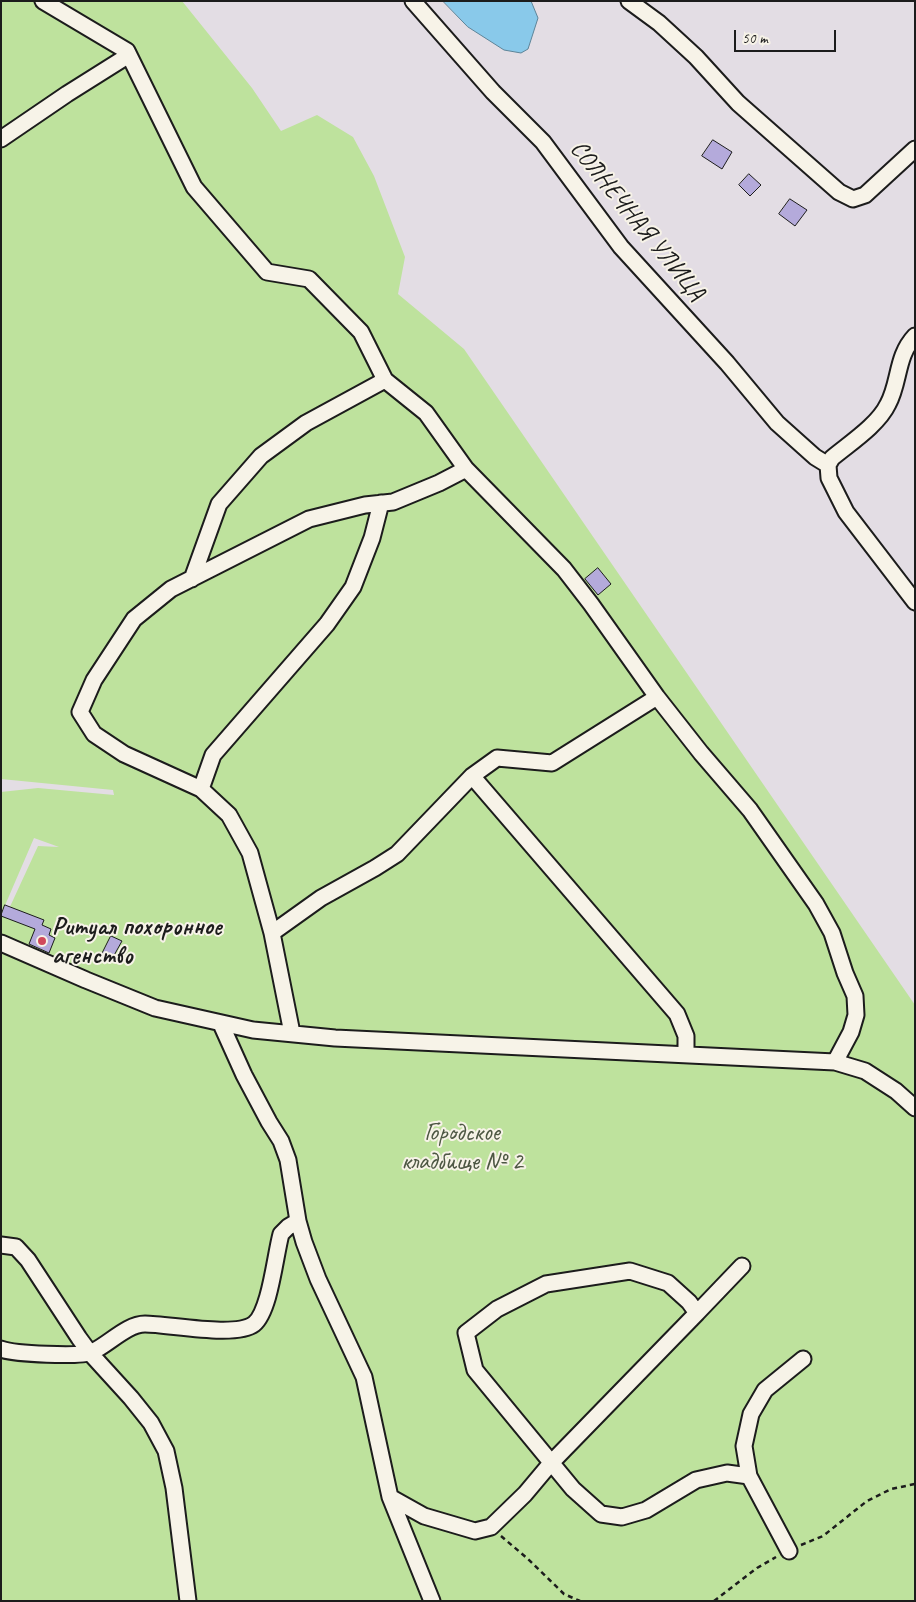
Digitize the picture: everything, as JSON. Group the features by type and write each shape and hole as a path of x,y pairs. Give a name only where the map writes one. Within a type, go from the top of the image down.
{"street":[{"path":"43,1 127,51 194,187 267,272 309,278 361,332 385,380 426,413 466,469 528,530 564,569 657,698 750,810 816,904 832,933 845,973 855,996 856,1014 851,1032 835,1062"},
{"name":"СОЛНЕЧНАЯ УЛИЦА","path":"413,1 493,92 542,142 621,247 727,363 777,423 815,457 828,465"},
{"path":"629,1 659,23 696,57 738,103 839,192 853,199 865,195 915,149"},
{"path":"1,138 129,55"},
{"path":"915,336 902,354 889,404 880,417 832,458 828,465 829,478 846,512 915,602"},
{"path":"192,579 219,504 261,456 306,423 385,380"},
{"path":"292,1033 272,933 250,853 229,815 201,789 124,754 94,734 80,712 94,680 134,619 171,589 308,519 365,505 400,499 440,483 466,469"},
{"path":"201,789 213,755 327,624 354,587 372,538 381,503"},
{"path":"272,933 321,898 397,854 472,776 497,758 552,763 657,698"},
{"path":"472,776 677,1014 686,1036 686,1053"},
{"path":"1,943 155,1008 253,1030 335,1038 686,1053 835,1062 865,1070 896,1090 915,1108"},
{"path":"221,1024 244,1075 281,1141 288,1160 298,1221 318,1279 364,1377 390,1497 432,1601"},
{"path":"1,1350 68,1355 90,1353 118,1337 128,1328 143,1324 240,1330 254,1324 261,1316 267,1298 282,1234 288,1226 298,1221"},
{"path":"1,1244 16,1247 28,1260 90,1353 151,1423 166,1451 174,1488 188,1601"},
{"path":"390,1497 424,1516 475,1531 491,1527 525,1494 551,1463 742,1266"},
{"path":"696,1313 689,1302 668,1283 630,1271 546,1284 497,1309 466,1333 475,1370 573,1489 601,1514 622,1517 646,1510 696,1480 727,1473 749,1476"},
{"path":"789,1551 749,1476 744,1446 751,1414 765,1390 802,1359"}],"path":[{"path":"714,1601 757,1568 823,1536 867,1501 891,1489 915,1484"},
{"path":"491,1527 564,1594 580,1601"}],"green space":[{"name":"Городское кладбище № 2","path":"1,1 182,1 252,88 281,131 317,115 353,137 374,176 405,257 398,294 464,349 915,1005 915,1601 1,1601 1,792 38,788 114,795 113,790 1,779","holes":["34,838 59,847 38,846 8,911 3,910"]}],"water":[{"path":"443,1 531,1 538,18 528,49 521,53 504,50 468,27"}],"building":[{"path":"713,140 732,152 722,169 702,156"},
{"path":"749,174 761,185 750,196 739,185"},
{"path":"790,199 807,210 795,226 779,214"},
{"path":"598,568 611,584 598,595 585,579"},
{"path":"5,905 44,920 42,925 51,929 49,935 55,938 49,953 29,944 35,929 1,916"},
{"path":"111,936 122,941 112,959 102,954"}],"place":[{"name":"Ритуал похоронное агенство","path":"42,941"}]}
